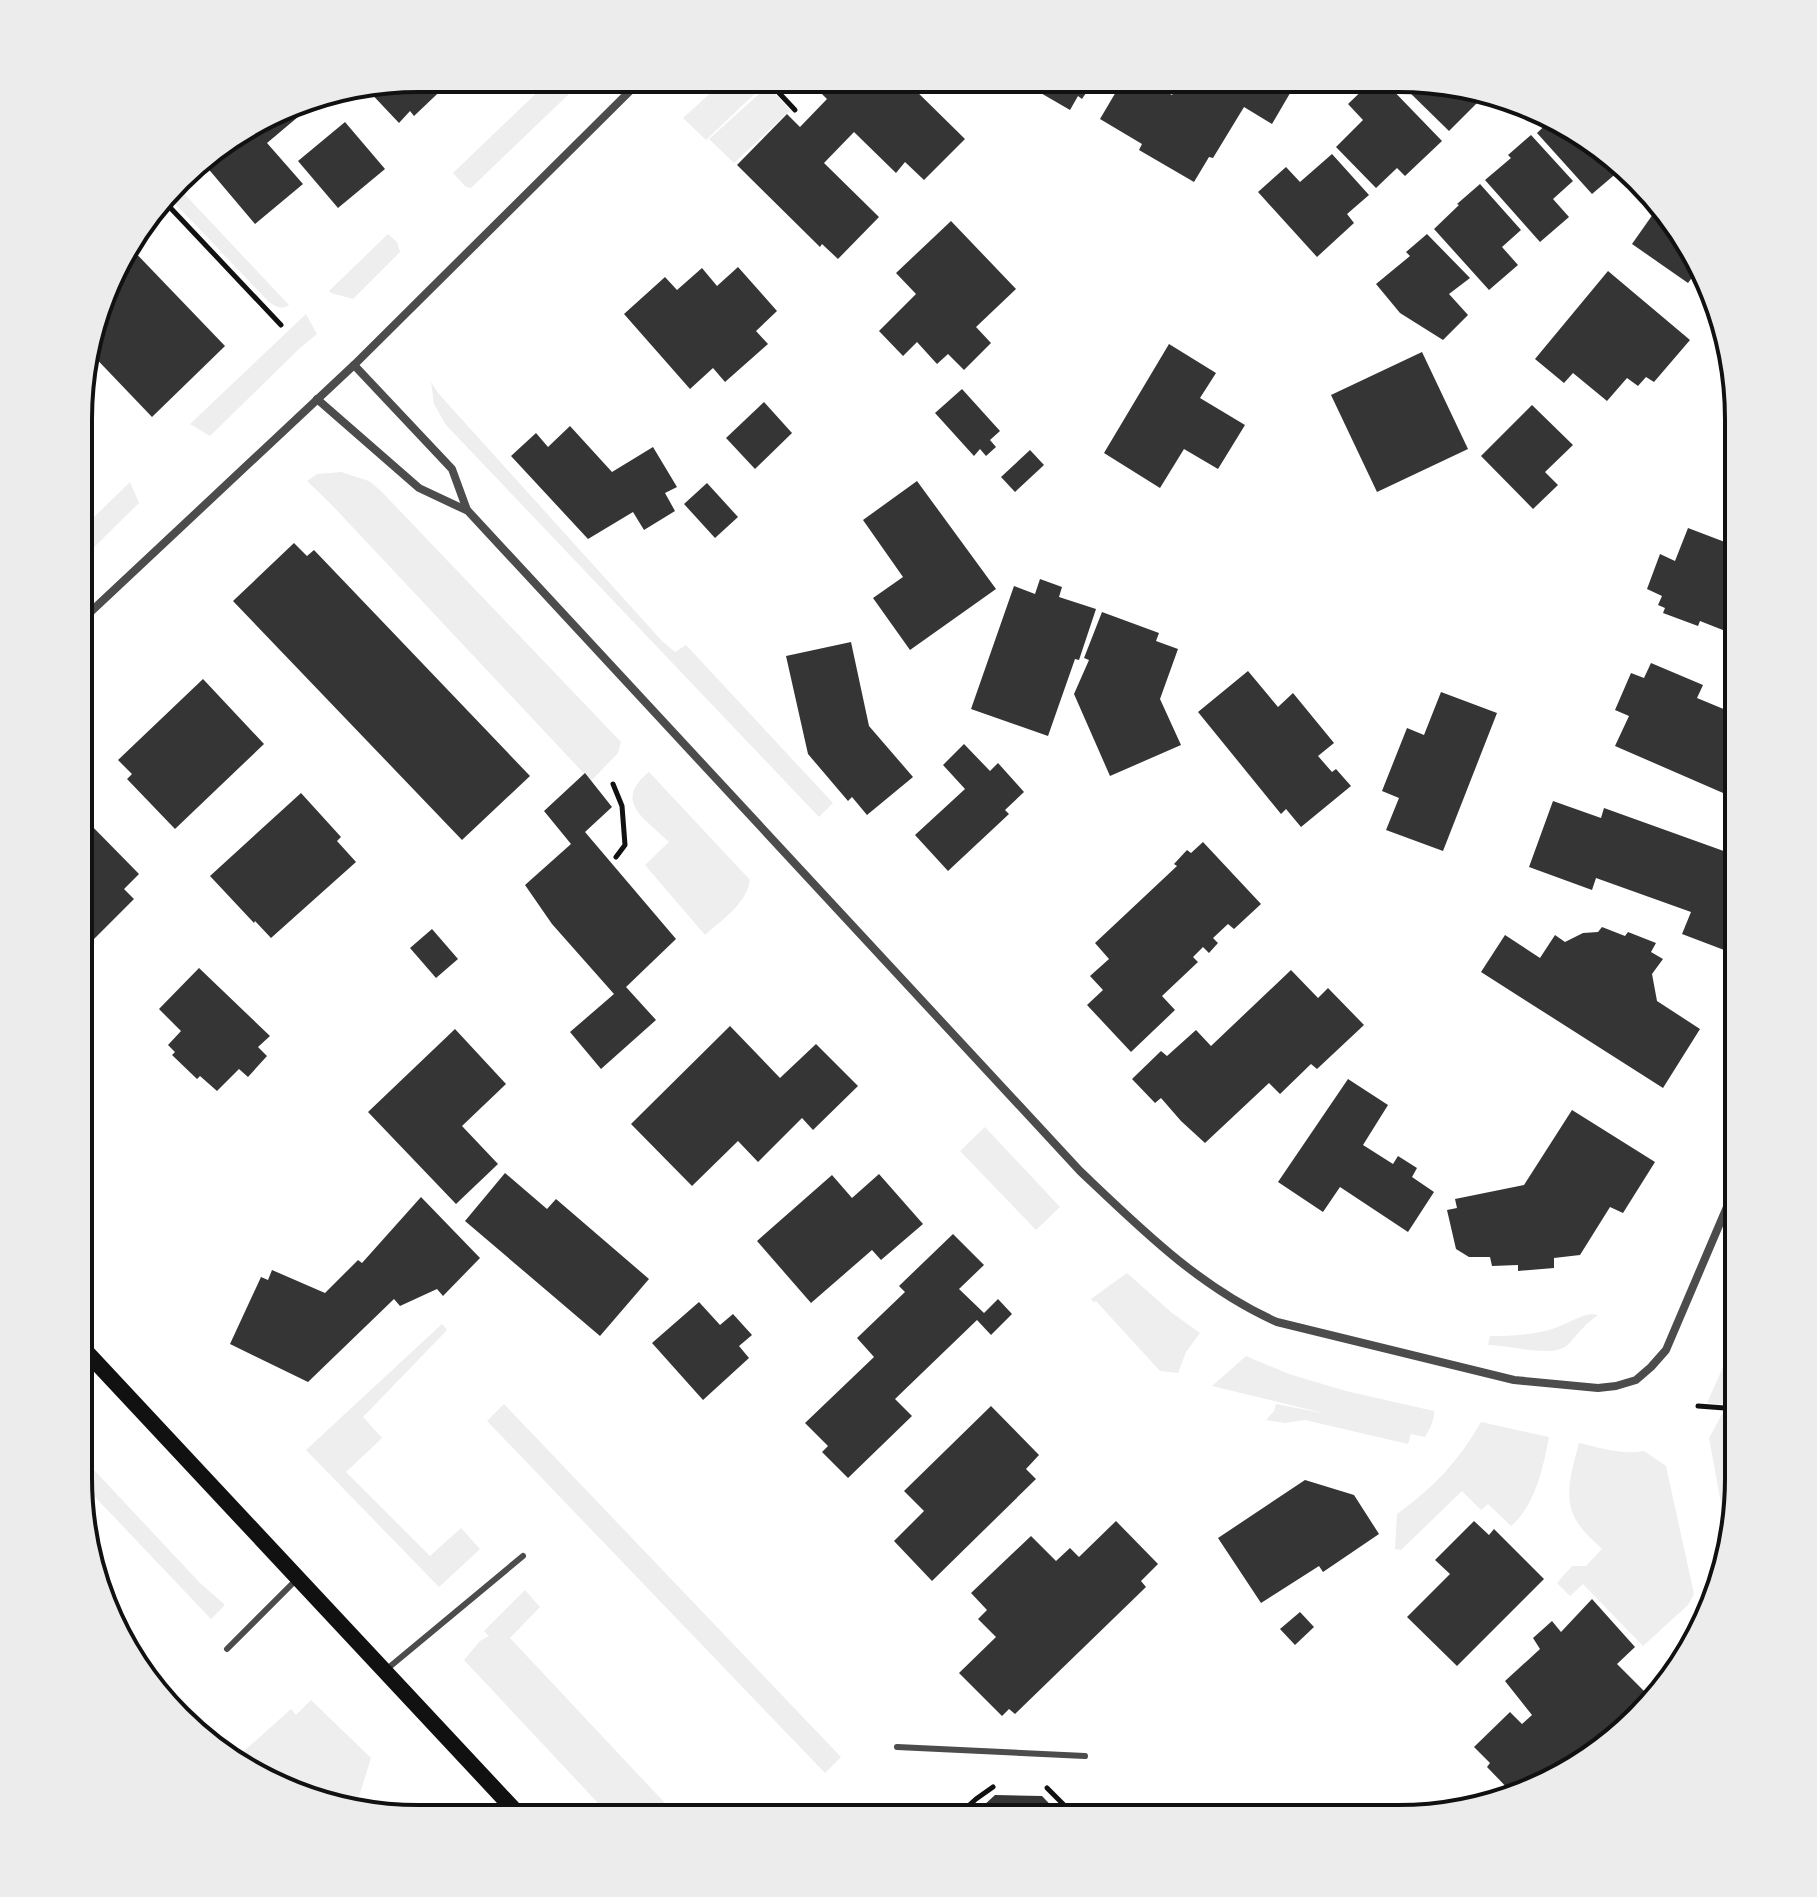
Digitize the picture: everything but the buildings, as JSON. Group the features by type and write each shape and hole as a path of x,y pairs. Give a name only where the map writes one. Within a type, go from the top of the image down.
{"main road":[{"path":"92,1358 510,1805"}],"street":[{"path":"92,611 354,365 629,92"},
{"path":"354,365 452,469 468,511 1080,1171 1195,1274 1246,1308 1277,1322 1514,1380 1598,1388 1616,1386 1636,1380 1666,1350 1725,1212"},
{"path":"317,399 419,488 468,511"}],"lane":[{"path":"385,1671 523,1556"},
{"path":"227,1649 298,1578"},
{"path":"897,1747 1085,1756"}],"path":[{"path":"778,92 795,110"},
{"path":"170,207 281,325"},
{"path":"613,784 622,806 625,845 616,857"},
{"path":"1698,1406 1725,1408"},
{"path":"971,1805 992,1787 1006,1787"},
{"path":"1034,1788 1048,1788 1064,1805"}],"shaded area":[{"path":"537,92 569,92 471,188 466,187 453,173"},
{"path":"712,92 757,92 706,140 683,118"},
{"path":"761,92 774,92 791,111 734,163 709,139"},
{"path":"183,193 289,305 278,307 268,301 174,202"},
{"path":"388,234 397,242 400,252 353,299 329,291"},
{"path":"306,314 317,334 210,436 190,424"},
{"path":"431,382 662,641 675,652 686,645 833,803 819,817 446,425 434,404"},
{"path":"341,472 369,481 380,490 621,742 618,753 591,781 307,481 317,474"},
{"path":"130,482 139,503 92,549 92,519"},
{"path":"649,772 750,880 739,904 705,935 645,865 669,842 643,818 633,801 633,792"},
{"path":"985,1127 1060,1207 1036,1230 960,1151"},
{"path":"1127,1273 1200,1333 1186,1352 1178,1373 1160,1371 1091,1299"},
{"path":"1592,1314 1598,1315 1568,1345 1558,1350 1488,1345 1490,1336 1542,1332"},
{"path":"442,1324 447,1330 363,1417 382,1438 346,1472 430,1556 461,1528 480,1549 439,1587 306,1450"},
{"path":"1246,1356 1289,1374 1346,1391 1434,1411 1433,1421 1425,1437 1411,1434 1408,1444 1305,1420 1285,1423 1266,1420 1276,1404 1327,1414 1212,1386"},
{"path":"1725,1362 1725,1405 1707,1403"},
{"path":"504,1404 841,1757 825,1773 487,1421"},
{"path":"1725,1409 1723,1513 1709,1438"},
{"path":"1481,1422 1549,1437 1541,1473 1527,1507 1511,1526 1488,1504 1481,1510 1462,1491 1401,1550 1395,1549 1397,1514 1444,1473"},
{"path":"1579,1443 1619,1452 1644,1451 1666,1466 1694,1594 1688,1605 1643,1646 1583,1584 1570,1596 1557,1583 1572,1566 1586,1566 1602,1549 1578,1524 1572,1511 1569,1491"},
{"path":"92,1468 200,1583 224,1604 211,1619 93,1494"},
{"path":"525,1590 540,1607 510,1638 667,1805 600,1805 464,1660 480,1641 489,1636 484,1631"},
{"path":"311,1700 371,1758 358,1799 294,1780 243,1752 291,1709 296,1715"}]}
